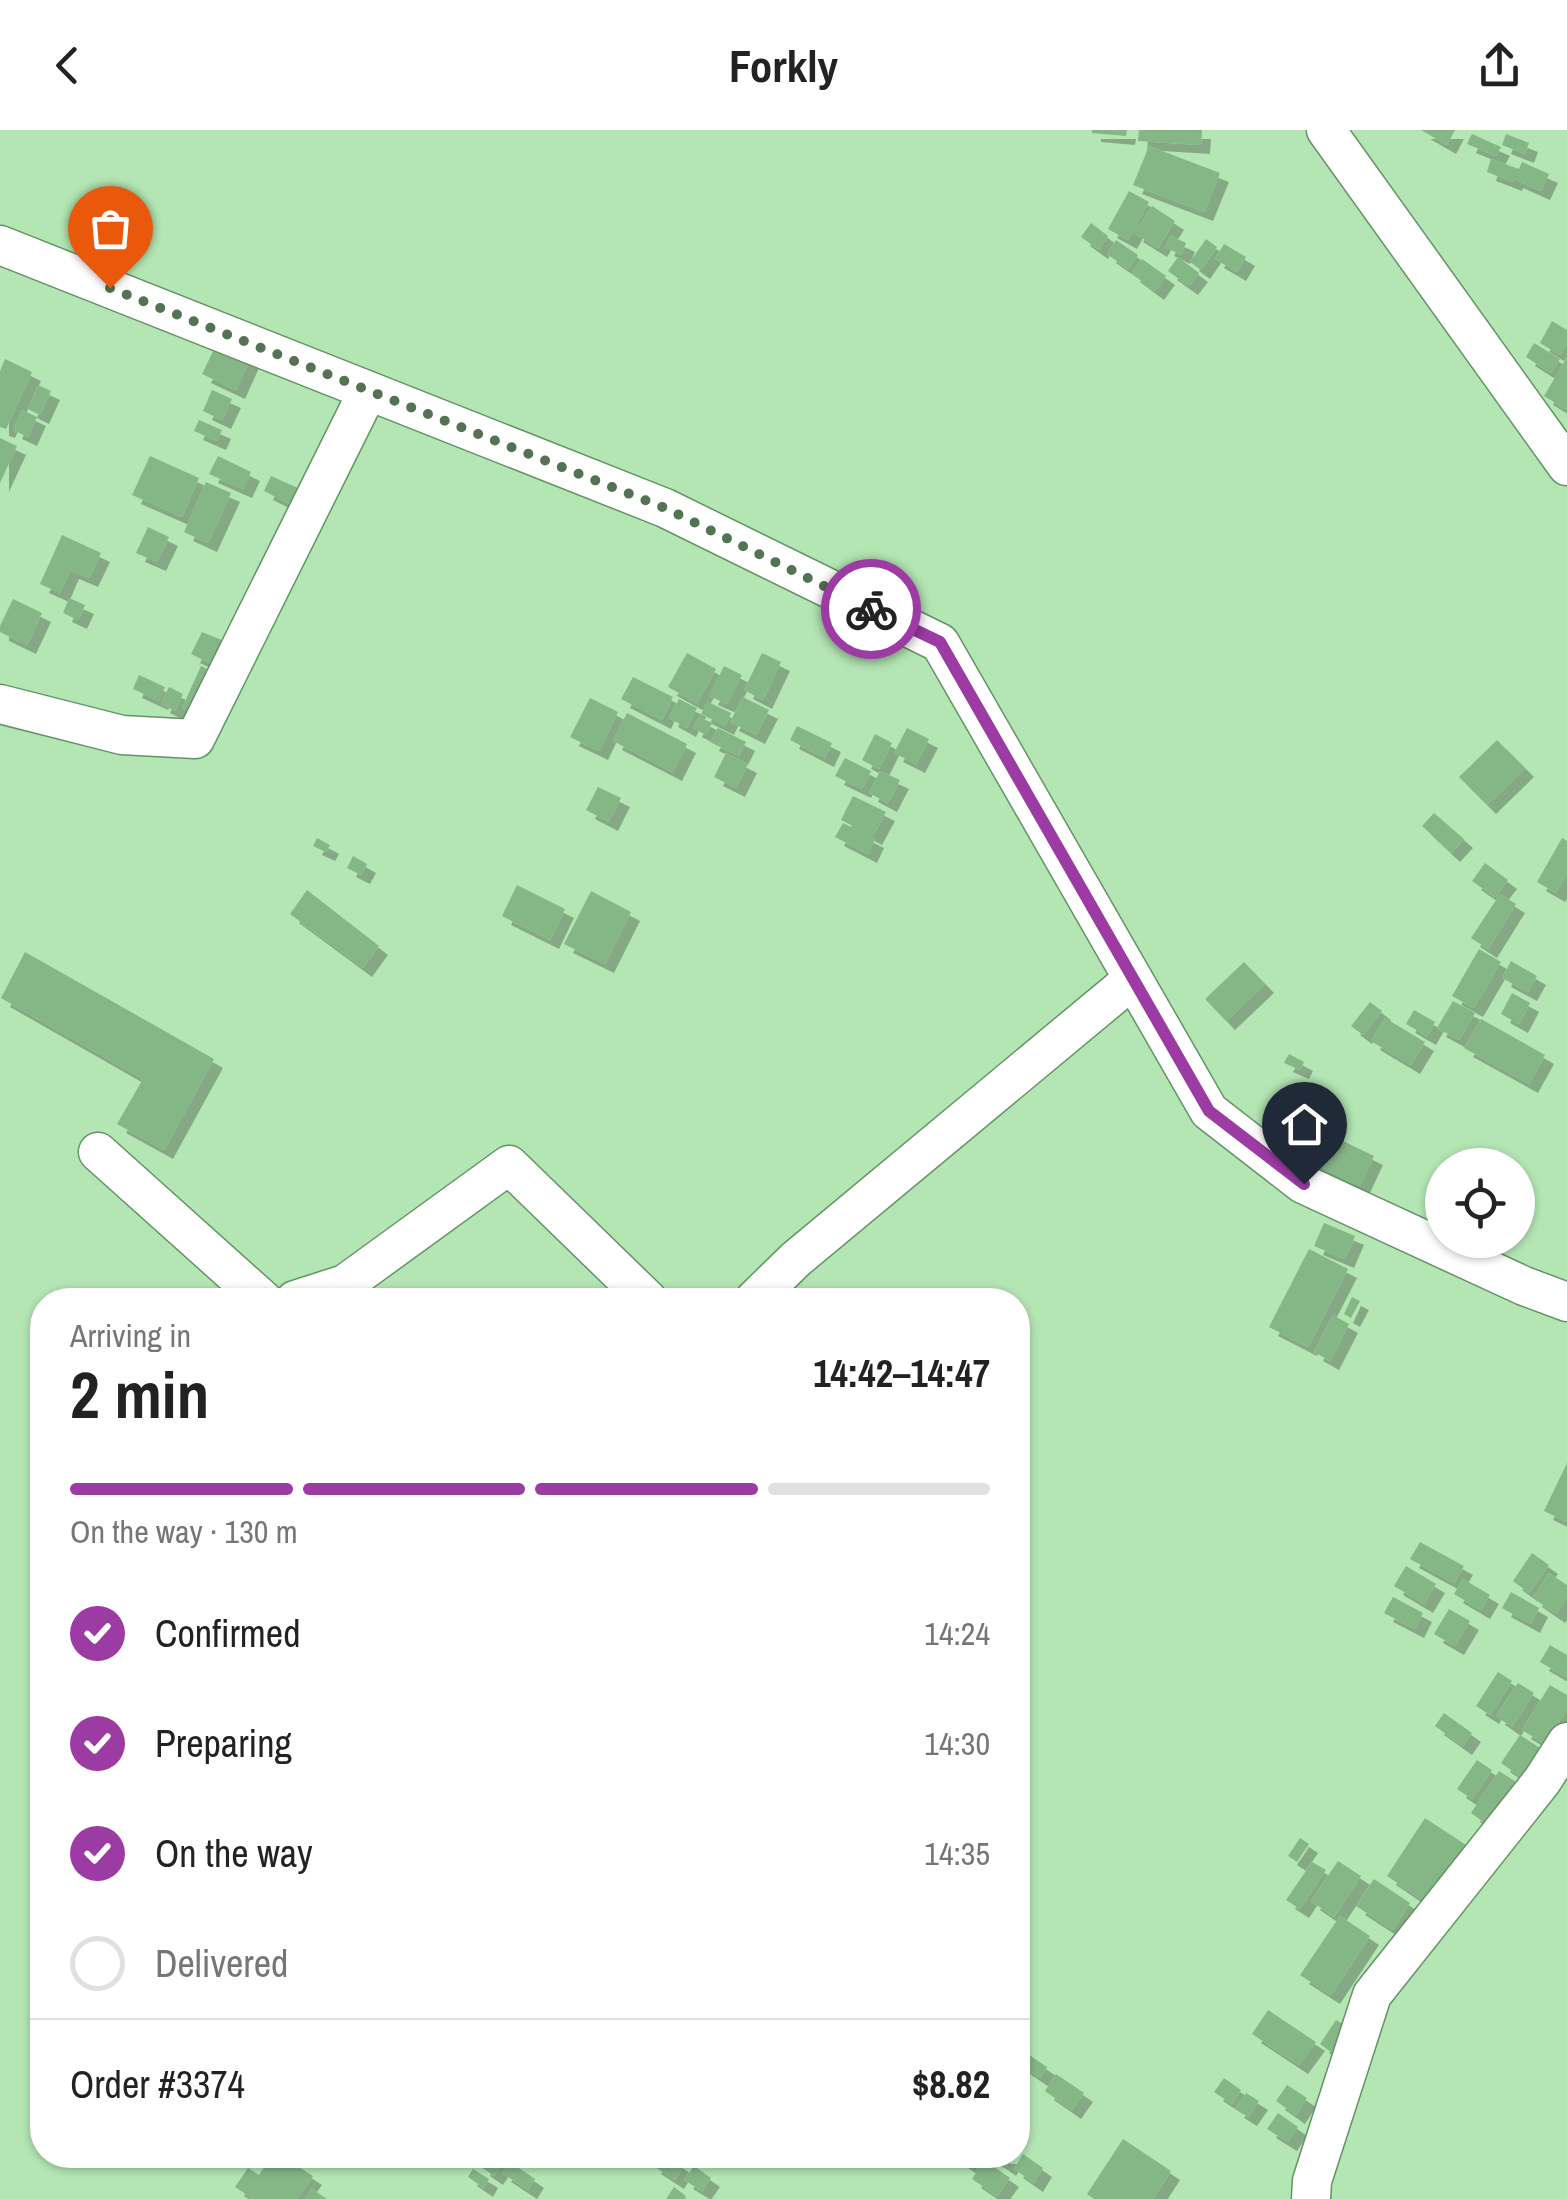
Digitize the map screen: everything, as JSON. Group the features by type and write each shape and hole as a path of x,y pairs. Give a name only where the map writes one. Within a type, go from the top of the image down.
{"street":[{"path":"1326,130 1567,466"},
{"path":"0,244 665,508 940,642 1209,1111 1304,1184 1524,1286 1567,1302"},
{"path":"0,704 122,735 196,739 368,390"},
{"path":"766,1288 796,1259 1134,979"},
{"path":"98,1152 250,1288"},
{"path":"332,1288 345,1284 509,1166 636,1288"},
{"path":"1311,2199 1312,2181 1372,1995 1542,1781 1567,1742"}],"building":[{"path":"1092,130 1127,130 1126,136"},
{"path":"1139,130 1202,130 1201,145 1138,141"},
{"path":"1421,130 1455,130 1447,145"},
{"path":"1472,134 1501,147 1496,156 1467,144"},
{"path":"1506,134 1529,143 1525,154 1502,145"},
{"path":"1149,146 1220,173 1204,212 1133,185"},
{"path":"1491,159 1519,169 1522,162 1549,174 1541,191 1487,172"},
{"path":"1129,191 1149,202 1128,240 1108,229"},
{"path":"1152,206 1175,221 1158,248 1134,233"},
{"path":"1091,223 1108,236 1099,250 1081,237"},
{"path":"1171,236 1186,243 1181,255 1165,247"},
{"path":"1206,239 1217,247 1201,270 1190,262"},
{"path":"1116,240 1138,255 1128,269 1107,254"},
{"path":"1224,244 1246,257 1237,272 1215,259"},
{"path":"1178,257 1199,273 1189,286 1168,271"},
{"path":"1142,259 1166,276 1155,291 1131,273"},
{"path":"1552,321 1567,330 1567,343 1560,355 1540,343"},
{"path":"217,343 250,359 236,390 202,374"},
{"path":"1534,343 1560,359 1551,373 1526,357"},
{"path":"1567,357 1567,410 1544,396"},
{"path":"5,359 32,372 6,429 0,427 0,371"},
{"path":"38,385 51,391 40,415 28,409"},
{"path":"212,390 232,399 222,420 203,411"},
{"path":"22,410 37,417 28,437 13,430"},
{"path":"199,420 222,430 217,441 194,431"},
{"path":"0,438 17,446 0,483"},
{"path":"150,456 199,478 182,517 132,495"},
{"path":"218,456 251,472 243,489 209,474"},
{"path":"271,476 298,488 290,504 264,491"},
{"path":"206,482 231,493 208,543 184,532"},
{"path":"148,527 169,537 157,562 136,553"},
{"path":"62,535 101,553 89,578 70,570 60,593 40,584"},
{"path":"69,598 85,605 78,620 63,613"},
{"path":"13,599 42,613 27,645 0,632"},
{"path":"202,632 229,643 218,667 191,654"},
{"path":"687,653 716,669 697,703 668,687"},
{"path":"762,653 781,662 763,700 744,690"},
{"path":"201,666 219,675 200,717 182,708"},
{"path":"724,666 742,675 727,704 709,696"},
{"path":"139,675 165,687 159,701 133,689"},
{"path":"633,677 673,697 662,720 621,699"},
{"path":"169,687 183,694 175,711 161,704"},
{"path":"743,697 769,710 756,735 730,722"},
{"path":"590,698 618,712 599,751 570,737"},
{"path":"679,699 697,708 687,728 669,718"},
{"path":"708,702 731,713 725,726 701,714"},
{"path":"627,713 687,744 673,772 613,741"},
{"path":"699,717 712,723 706,735 693,728"},
{"path":"797,726 832,743 825,758 790,740"},
{"path":"718,728 746,742 739,756 710,742"},
{"path":"907,728 929,739 916,764 894,753"},
{"path":"875,734 892,743 879,769 862,760"},
{"path":"1497,740 1525,768 1487,805 1459,777"},
{"path":"726,753 748,764 736,788 714,777"},
{"path":"845,758 871,771 862,789 835,776"},
{"path":"880,771 900,780 888,803 869,793"},
{"path":"598,787 621,798 609,822 586,810"},
{"path":"853,796 886,812 873,836 841,820"},
{"path":"1434,813 1464,839 1451,853 1422,826"},
{"path":"843,823 875,839 868,854 835,837"},
{"path":"317,838 330,845 326,852 313,846"},
{"path":"1562,838 1567,841 1567,873 1556,893 1537,882"},
{"path":"353,856 367,864 361,875 347,868"},
{"path":"1485,863 1508,880 1495,897 1472,881"},
{"path":"517,885 565,909 550,940 502,916"},
{"path":"307,890 379,946 363,968 290,914"},
{"path":"591,891 631,912 605,964 564,944"},
{"path":"1500,894 1516,904 1488,949 1471,938"},
{"path":"1479,949 1501,962 1474,1008 1452,996"},
{"path":"25,952 214,1059 164,1150 117,1124 143,1079 1,998"},
{"path":"1511,961 1537,976 1528,992 1502,978"},
{"path":"1244,962 1265,984 1226,1021 1205,999"},
{"path":"1512,993 1530,1003 1519,1024 1501,1014"},
{"path":"1453,1001 1475,1013 1459,1040 1437,1028"},
{"path":"1370,1002 1382,1011 1363,1035 1351,1026"},
{"path":"1414,1010 1435,1022 1427,1036 1406,1024"},
{"path":"1385,1018 1425,1042 1411,1065 1371,1041"},
{"path":"1481,1019 1545,1055 1529,1084 1464,1048"},
{"path":"1289,1054 1304,1062 1300,1070 1284,1063"},
{"path":"1312,1126 1374,1156 1360,1186 1298,1156"},
{"path":"1324,1223 1355,1236 1345,1259 1314,1246"},
{"path":"1309,1249 1348,1269 1308,1347 1269,1327"},
{"path":"1352,1297 1360,1301 1351,1318 1344,1314"},
{"path":"1333,1315 1349,1324 1330,1361 1314,1352"},
{"path":"1567,1463 1567,1522 1544,1511"},
{"path":"1420,1542 1464,1566 1454,1583 1410,1559"},
{"path":"1532,1553 1549,1565 1529,1593 1513,1581"},
{"path":"1406,1566 1436,1584 1424,1604 1394,1586"},
{"path":"1549,1573 1567,1585 1567,1597 1556,1614 1533,1598"},
{"path":"1463,1579 1490,1595 1481,1610 1454,1594"},
{"path":"1511,1592 1539,1608 1531,1624 1502,1608"},
{"path":"1393,1597 1423,1613 1415,1629 1384,1613"},
{"path":"1449,1609 1470,1621 1455,1646 1434,1634"},
{"path":"1550,1645 1567,1655 1566,1677 1540,1662"},
{"path":"1498,1672 1512,1681 1490,1715 1476,1706"},
{"path":"1518,1683 1534,1693 1512,1727 1496,1716"},
{"path":"1550,1685 1567,1695 1567,1709 1545,1744 1522,1730"},
{"path":"1444,1713 1472,1733 1463,1746 1435,1726"},
{"path":"1520,1735 1543,1750 1524,1779 1501,1763"},
{"path":"1477,1760 1492,1770 1472,1799 1457,1789"},
{"path":"1499,1771 1521,1785 1492,1828 1471,1813"},
{"path":"1425,1818 1466,1845 1427,1903 1387,1876"},
{"path":"1300,1838 1309,1844 1297,1862 1288,1856"},
{"path":"1338,1861 1361,1876 1334,1917 1311,1901"},
{"path":"1312,1862 1326,1870 1300,1909 1286,1900"},
{"path":"1374,1879 1410,1903 1393,1930 1356,1906"},
{"path":"1340,1916 1370,1936 1331,1995 1300,1975"},
{"path":"1268,2010 1316,2042 1299,2065 1252,2034"},
{"path":"1336,2020 1348,2027 1331,2052 1320,2044"},
{"path":"1030,2055 1047,2067 1040,2078 1030,2071"},
{"path":"1056,2074 1084,2093 1072,2110 1045,2091"},
{"path":"1224,2078 1241,2090 1232,2104 1214,2092"},
{"path":"1287,2085 1307,2098 1296,2115 1276,2101"},
{"path":"1246,2093 1259,2101 1248,2117 1235,2109"},
{"path":"1278,2113 1298,2127 1288,2142 1267,2129"},
{"path":"1123,2139 1171,2171 1153,2199 1094,2199 1087,2194"},
{"path":"1030,2159 1043,2168 1034,2183 1014,2169 1030,2168"},
{"path":"248,2168 259,2175 264,2168 301,2168 313,2176 297,2199 253,2199 235,2187"},
{"path":"482,2168 499,2168 494,2176"},
{"path":"506,2168 519,2168 535,2179 528,2190 502,2173"},
{"path":"657,2168 683,2168 675,2180"},
{"path":"693,2168 711,2178 702,2191 684,2180"},
{"path":"979,2168 996,2168 1010,2178 997,2196 972,2179"},
{"path":"473,2169 489,2179 484,2188 468,2177"},
{"path":"674,2187 686,2196 684,2199 666,2199"},
{"path":"312,2189 327,2199 305,2199"}],"way so far":[{"path":"110,288 665,508 871,609"}],"route":[{"path":"871,609 940,642 1209,1111 1304,1184"}]}
